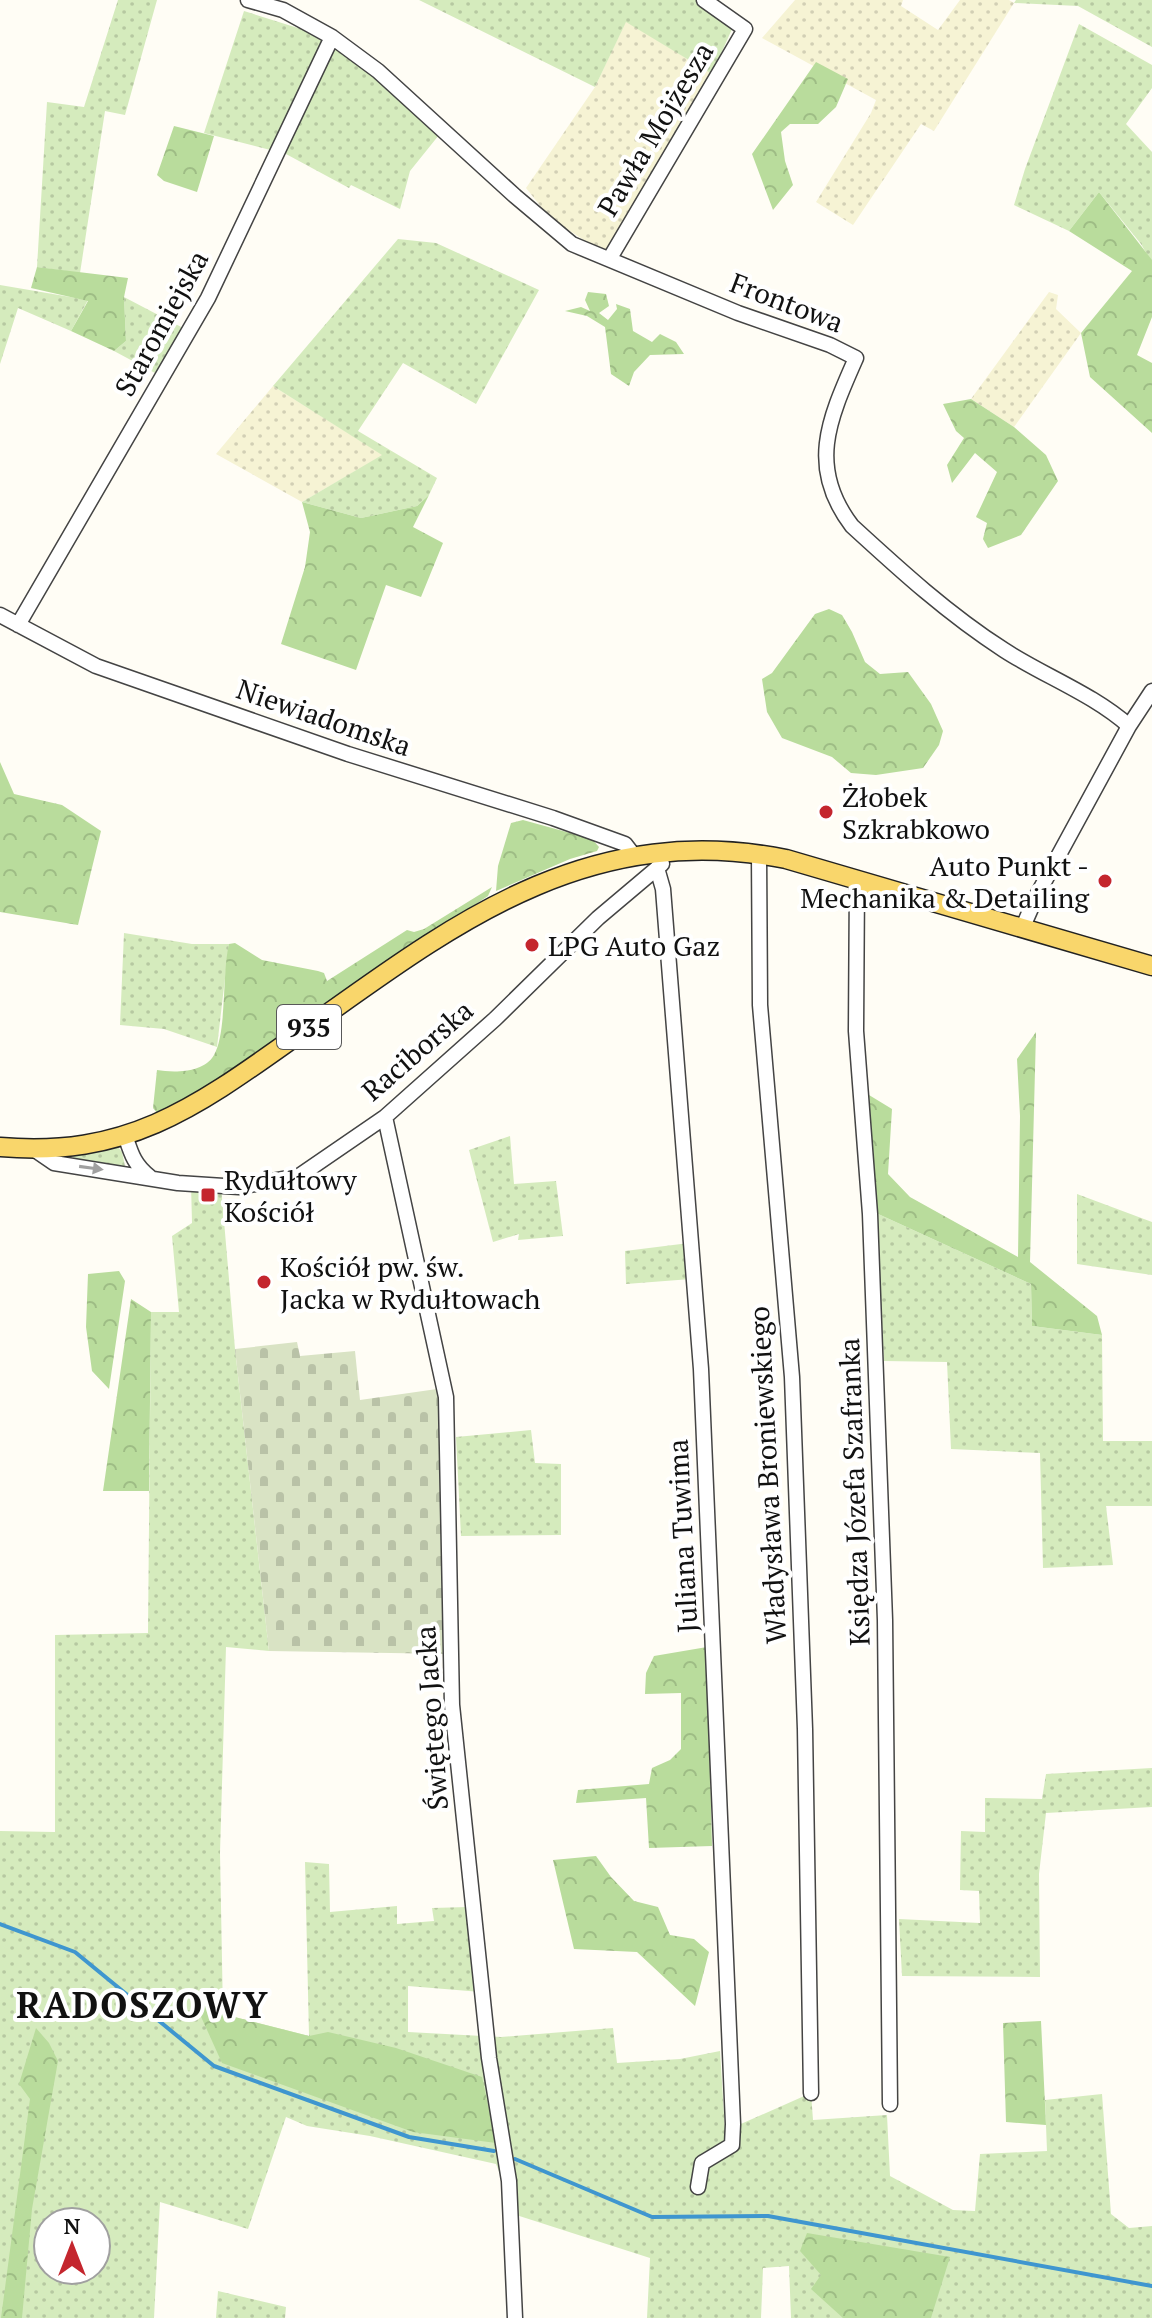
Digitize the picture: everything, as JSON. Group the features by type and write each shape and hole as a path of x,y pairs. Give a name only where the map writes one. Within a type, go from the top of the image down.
{"main road":[{"name":"Raciborska","path":"0,1147 35,1150 77,1147 125,1135 169,1119 211,1096 431,941 514,894 575,870 635,857 708,850 759,854 1024,921 1152,966"}],"street":[{"name":"Frontowa","path":"248,0 283,10 332,37 378,71 572,244 856,358 835,406 827,434 827,476 832,494 846,518 957,618 1052,679 1113,712 1129,726"},
{"name":"Pawła Mojżesza","path":"610,258 745,29 704,0"},
{"name":"Staromiejska","path":"18,625 208,298 332,37"},
{"name":"Niewiadomska","path":"0,615 96,666 348,754 565,822 625,844 635,857"},
{"path":"1024,921 1129,726 1152,691"},
{"name":"Raciborska","path":"35,1150 54,1163 178,1183 239,1187 299,1176 385,1117 495,1019 598,918 672,852"},
{"name":"Władysława Broniewskiego","path":"759,854 760,1005 792,1377 805,1729 811,2093"},
{"name":"Juliana Tuwima","path":"657,868 663,889 701,1369 733,2124 732,2145 702,2163 698,2187"},
{"name":"Księdza Józefa Szafranka","path":"857,879 856,1031 871,1230 885,1605 890,2104"},
{"name":"Świętego Jacka","path":"385,1117 446,1397 452,1705 489,2058 509,2181 515,2318"},
{"path":"125,1135 137,1167 150,1177"}],"shaded area":[{"path":"795,0 903,0 901,6 938,30 960,0 1009,0 1014,3 934,131 921,124 853,225 816,202 876,100 762,38"},
{"path":"626,21 712,74 608,251 587,242 550,218 526,188 595,87"},
{"path":"1049,292 1058,295 1056,309 1081,333 1014,427 971,399"},
{"path":"273,386 383,455 302,502 216,454"}],"green space":[{"path":"118,0 157,0 125,115 105,111 80,273 37,267 47,102 84,107"},
{"path":"419,0 699,0 732,29 712,74 626,22 595,87"},
{"path":"1016,0 1152,0 1152,47 1078,6 1014,3"},
{"path":"244,11 301,29 354,59 439,135 410,171 400,209 351,185 349,188 286,154 204,133"},
{"path":"1079,24 1152,65 1152,88 1126,124 1152,152 1152,263 1141,244 1099,192 1069,231 1014,205"},
{"path":"816,62 848,79 836,107 818,124 790,124 781,132 785,161 793,185 773,210 752,154"},
{"path":"174,126 214,136 197,192 164,181 157,175"},
{"path":"1099,192 1152,260 1152,317 1137,355 1152,363 1152,433 1090,377 1081,333 1132,271 1069,231"},
{"path":"398,239 436,243 539,290 476,404 403,363 358,431 437,478 429,495 417,506 361,518 302,502 382,455 273,386"},
{"path":"37,267 128,278 124,297 126,341 114,351 71,331 88,301 31,288"},
{"path":"0,285 88,300 71,331 18,308 0,364"},
{"path":"588,292 606,294 609,306 599,313 608,320 617,309 616,304 630,309 633,331 652,342 660,334 676,342 684,354 650,355 634,372 629,386 611,374 605,327 587,316 565,311 581,307 590,311 585,300"},
{"path":"124,297 185,329 155,373 114,351 126,341"},
{"path":"971,399 1014,427 1046,455 1058,481 1021,535 988,548 983,539 987,523 976,517 997,472 975,453 952,483 947,465 964,438 956,431 943,404"},
{"path":"429,495 413,527 443,543 421,597 386,585 356,670 281,644 305,567 310,532 302,502 361,518 417,506"},
{"path":"829,609 842,615 865,662 880,674 908,672 931,704 943,731 939,745 923,768 876,775 851,773 832,757 782,738 767,712 762,679 772,673 815,614"},
{"path":"0,762 14,794 62,805 101,831 78,925 0,912"},
{"path":"523,820 592,839 599,847 597,851 570,859 496,891 498,866 511,823"},
{"path":"492,887 488,896 227,1077 157,1113 153,1108 157,1070 196,1068 214,1055 223,1018 229,944 235,943 262,960 324,973 327,981 407,930 414,932 424,929"},
{"path":"124,933 192,944 229,944 217,1047 164,1029 120,1025"},
{"path":"1036,1032 1030,1262 1097,1316 1102,1335 1032,1326 1031,1284 876,1213 869,1095 892,1109 888,1174 910,1197 1018,1257 1020,1116 1017,1059"},
{"path":"510,1136 514,1184 556,1181 563,1236 518,1240 519,1234 493,1242 469,1150"},
{"path":"117,1146 122,1152 125,1166 122,1167 73,1158 74,1154"},
{"path":"191,1184 221,1186 235,1349 269,1651 226,1647 220,1853 223,2014 309,2036 305,1862 329,1864 330,1912 397,1906 397,1924 434,1921 432,1908 468,1907 481,1992 408,1986 408,2032 501,2037 613,2028 617,2063 680,2059 720,2051 725,2131 811,2093 813,2120 887,2115 890,2176 953,2210 975,2211 980,2154 1047,2151 1045,2100 1102,2094 1111,2214 1129,2228 1152,2226 1152,2318 791,2318 789,2266 763,2268 761,2318 647,2318 650,2258 510,2213 509,2197 496,2164 370,2136 307,2126 286,2117 248,2229 160,2202 154,2318 0,2318 0,1831 55,1832 55,1635 148,1633 151,1312 179,1312 172,1236 192,1223"},
{"path":"1077,1194 1152,1222 1152,1275 1077,1264"},
{"path":"876,1213 1031,1284 1032,1326 1102,1335 1103,1441 1152,1441 1152,1506 1106,1506 1113,1565 1043,1568 1040,1453 951,1449 947,1362 884,1361"},
{"path":"689,1243 691,1279 626,1284 625,1251"},
{"path":"119,1271 125,1281 109,1389 92,1371 86,1327 88,1274"},
{"path":"131,1299 151,1312 149,1491 103,1491"},
{"path":"297,1342 300,1356 355,1351 360,1400 444,1388 451,1654 269,1651 235,1349"},
{"path":"531,1430 535,1463 561,1464 561,1535 461,1536 456,1437"},
{"path":"707,1647 712,1846 649,1848 646,1798 576,1803 578,1790 649,1784 652,1768 670,1760 681,1749 681,1693 645,1694 646,1673 654,1656"},
{"path":"1152,1768 1152,1807 1046,1813 1039,1874 1040,1977 902,1976 899,1919 980,1923 979,1891 960,1890 961,1831 985,1832 985,1798 1042,1799 1046,1774"},
{"path":"596,1856 634,1901 658,1907 670,1935 694,1939 709,1952 695,2006 637,1952 574,1949 553,1860"},
{"path":"193,1999 223,2014 309,2036 328,2032 396,2048 482,2077 496,2143 413,2132 222,2063"},
{"path":"1041,2021 1046,2125 1006,2122 1003,2023"},
{"path":"36,2028 49,2043 58,2061 32,2206 22,2318 1,2318 30,2099 19,2084"},
{"path":"807,2233 950,2257 931,2318 843,2318 811,2289 821,2275 800,2251"},
{"path":"218,2291 286,2307 285,2318 216,2318"}],"waterway":[{"path":"0,1924 75,1952 214,2066 409,2137 494,2151"},
{"path":"515,2159 652,2217 768,2216 1152,2286"}],"place":[{"name":"Żłobek Szkrabkowo","path":"826,812"},
{"name":"Auto Punkt - Mechanika & Detailing","path":"1105,881"},
{"name":"LPG Auto Gaz","path":"532,945"},
{"name":"Rydułtowy Kościół","path":"208,1195"},
{"name":"Kościół pw. św. Jacka w Rydułtowach","path":"264,1282"}],"district":[{"name":"RADOSZOWY","path":"143,2004"}]}
